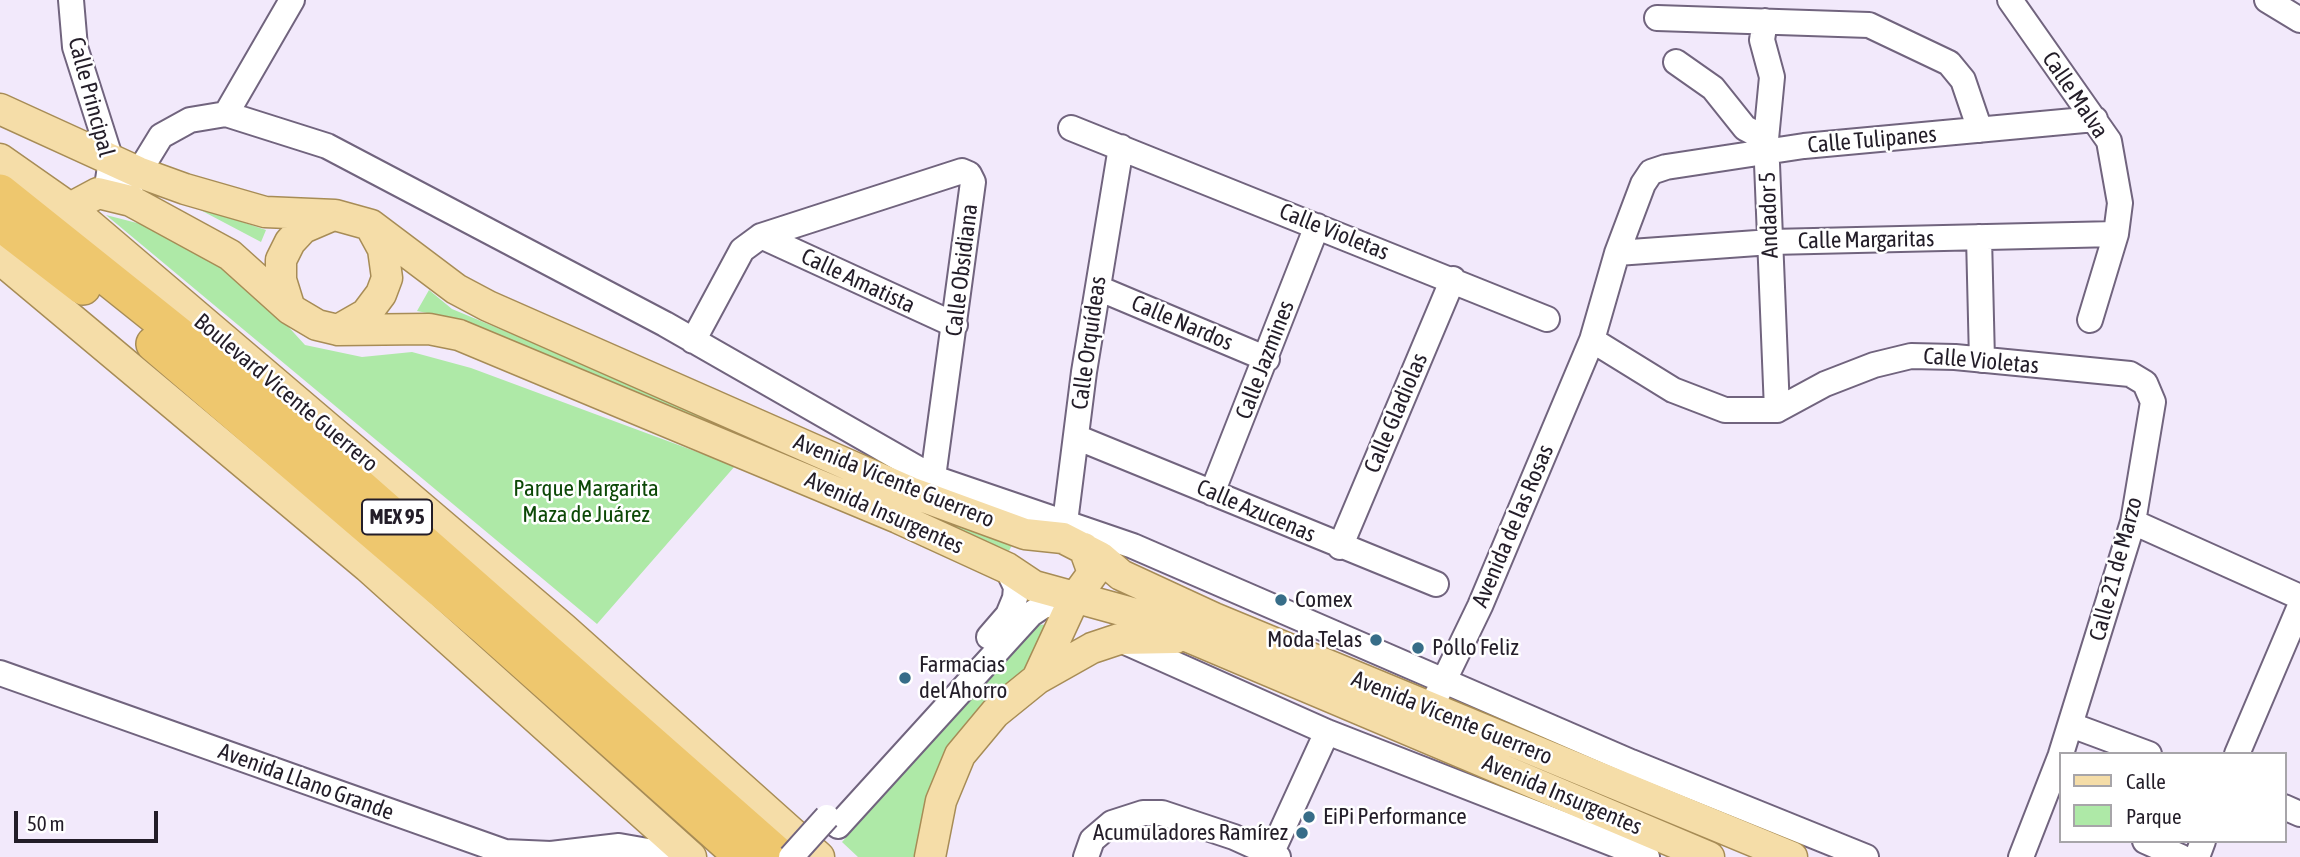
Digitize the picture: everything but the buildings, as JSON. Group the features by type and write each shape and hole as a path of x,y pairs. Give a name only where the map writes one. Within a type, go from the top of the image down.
{"highway":[{"name":"Boulevard Vicente Guerrero","path":"0,192 270,408 370,493 780,857"},
{"name":"Boulevard Vicente Guerrero","path":"0,223 117,313 257,431 486,628 743,857"},
{"path":"303,408 370,493"}],"main road":[{"name":"Avenida Vicente Guerrero","path":"0,109 125,166 185,189 265,212 335,215 371,225 456,289 488,306 932,489 1025,534 1071,537 1121,575 1430,709 1470,740 1793,857"},
{"name":"Boulevard Vicente Guerrero","path":"0,159 70,208 563,628 819,857"},
{"path":"70,208 87,196 115,195"},
{"name":"Avenida Insurgentes","path":"115,195 230,255 290,309 317,325 338,330 429,329 459,335 898,517 1007,568 1034,586 1132,613 1185,638 1470,740 1597,809 1709,857"},
{"path":"290,309 281,280 281,260 290,242 303,228 335,215"},
{"path":"338,330 366,314 381,294 387,278 383,249 371,225"},
{"path":"0,259 368,567 691,857"},
{"path":"1037,679 1074,599 1093,573 1071,537"},
{"path":"930,857 941,801 960,755 995,713 1037,679 1092,648 1119,639 1185,638"},
{"path":"1597,809 1638,853"}],"street":[{"name":"Calle Principal","path":"71,0 75,47 125,166 115,195"},
{"path":"226,114 292,0"},
{"name":"Calle Malva","path":"2010,0 2109,141 2120,202 2116,234 2090,320"},
{"path":"2267,0 2300,20"},
{"path":"1657,18 1869,25 1949,63 1963,80 1980,130"},
{"name":"Andador 5","path":"1765,21 1762,40 1772,77 1766,145 1777,411"},
{"path":"1676,62 1713,88 1745,128 1766,145"},
{"path":"125,166 161,136 190,120 226,114 327,146 693,341 932,489"},
{"name":"Calle Tulipanes","path":"1651,172 1766,145 2095,119"},
{"name":"Calle Violetas","path":"1071,128 1453,279 1547,319"},
{"name":"Calle Orquídeas","path":"1071,537 1076,437 1121,147"},
{"name":"Calle Obsidiana","path":"761,236 962,171 969,174 973,182 932,489"},
{"name":"Avenida de las Rosas","path":"1430,709 1480,606 1592,340 1617,253 1643,184 1651,172"},
{"name":"Calle Jazmines","path":"1212,493 1317,226"},
{"name":"Calle Margaritas","path":"1617,253 1771,242 2116,234"},
{"path":"693,341 741,250 761,236"},
{"name":"Calle Amatista","path":"761,236 955,326"},
{"path":"1979,237 1982,360"},
{"name":"Calle Gladiolas","path":"1340,547 1453,279"},
{"name":"Calle Nardos","path":"1098,288 1266,359"},
{"path":"1592,340 1673,390 1725,410 1777,411"},
{"name":"Calle Violetas","path":"1777,411 1825,384 1874,365 1911,355 2130,374 2145,383"},
{"name":"Calle 21 de Marzo","path":"2062,752 2133,522 2153,402 2145,383"},
{"name":"Calle Azucenas","path":"1076,437 1436,584"},
{"path":"2133,522 2300,597"},
{"path":"1071,537 1133,546 1631,762 1866,857"},
{"path":"811,857 833,821 1008,615 1016,587 1007,568"},
{"path":"791,857 833,821 1031,614 1043,606 1074,599"},
{"path":"2238,752 2300,606"},
{"path":"1119,639 1327,732 1638,853"},
{"name":"Avenida Llano Grande","path":"0,673 505,852 551,853 619,846 682,857"},
{"path":"2071,725 2144,752"},
{"path":"1086,857 1092,840 1112,823 1143,813 1163,813 1234,837 1274,856 1327,732"},
{"name":"Calle 21 de Marzo","path":"2021,857 2058,764"},
{"path":"619,846 636,823 640,810"},
{"path":"2150,843 2181,857"}],"green space":[{"path":"189,204 266,230 261,242"},
{"name":"Parque Margarita Maza de Juárez","path":"106,215 164,230 219,260 253,288 305,345 362,357 412,352 471,368 735,466 597,624"},
{"path":"429,290 452,309 1013,543 1009,551 447,317 417,311"},
{"path":"1054,624 1055,640 986,714 929,857 858,857 842,842 1035,625"}],"place":[{"name":"Comex","path":"1281,600"},
{"name":"Moda Telas","path":"1376,640"},
{"name":"Pollo Feliz","path":"1418,648"},
{"name":"Farmacias del Ahorro","path":"905,678"},
{"name":"EiPi Performance","path":"1309,817"},
{"name":"Acumuladores Ramírez","path":"1302,833"}]}
